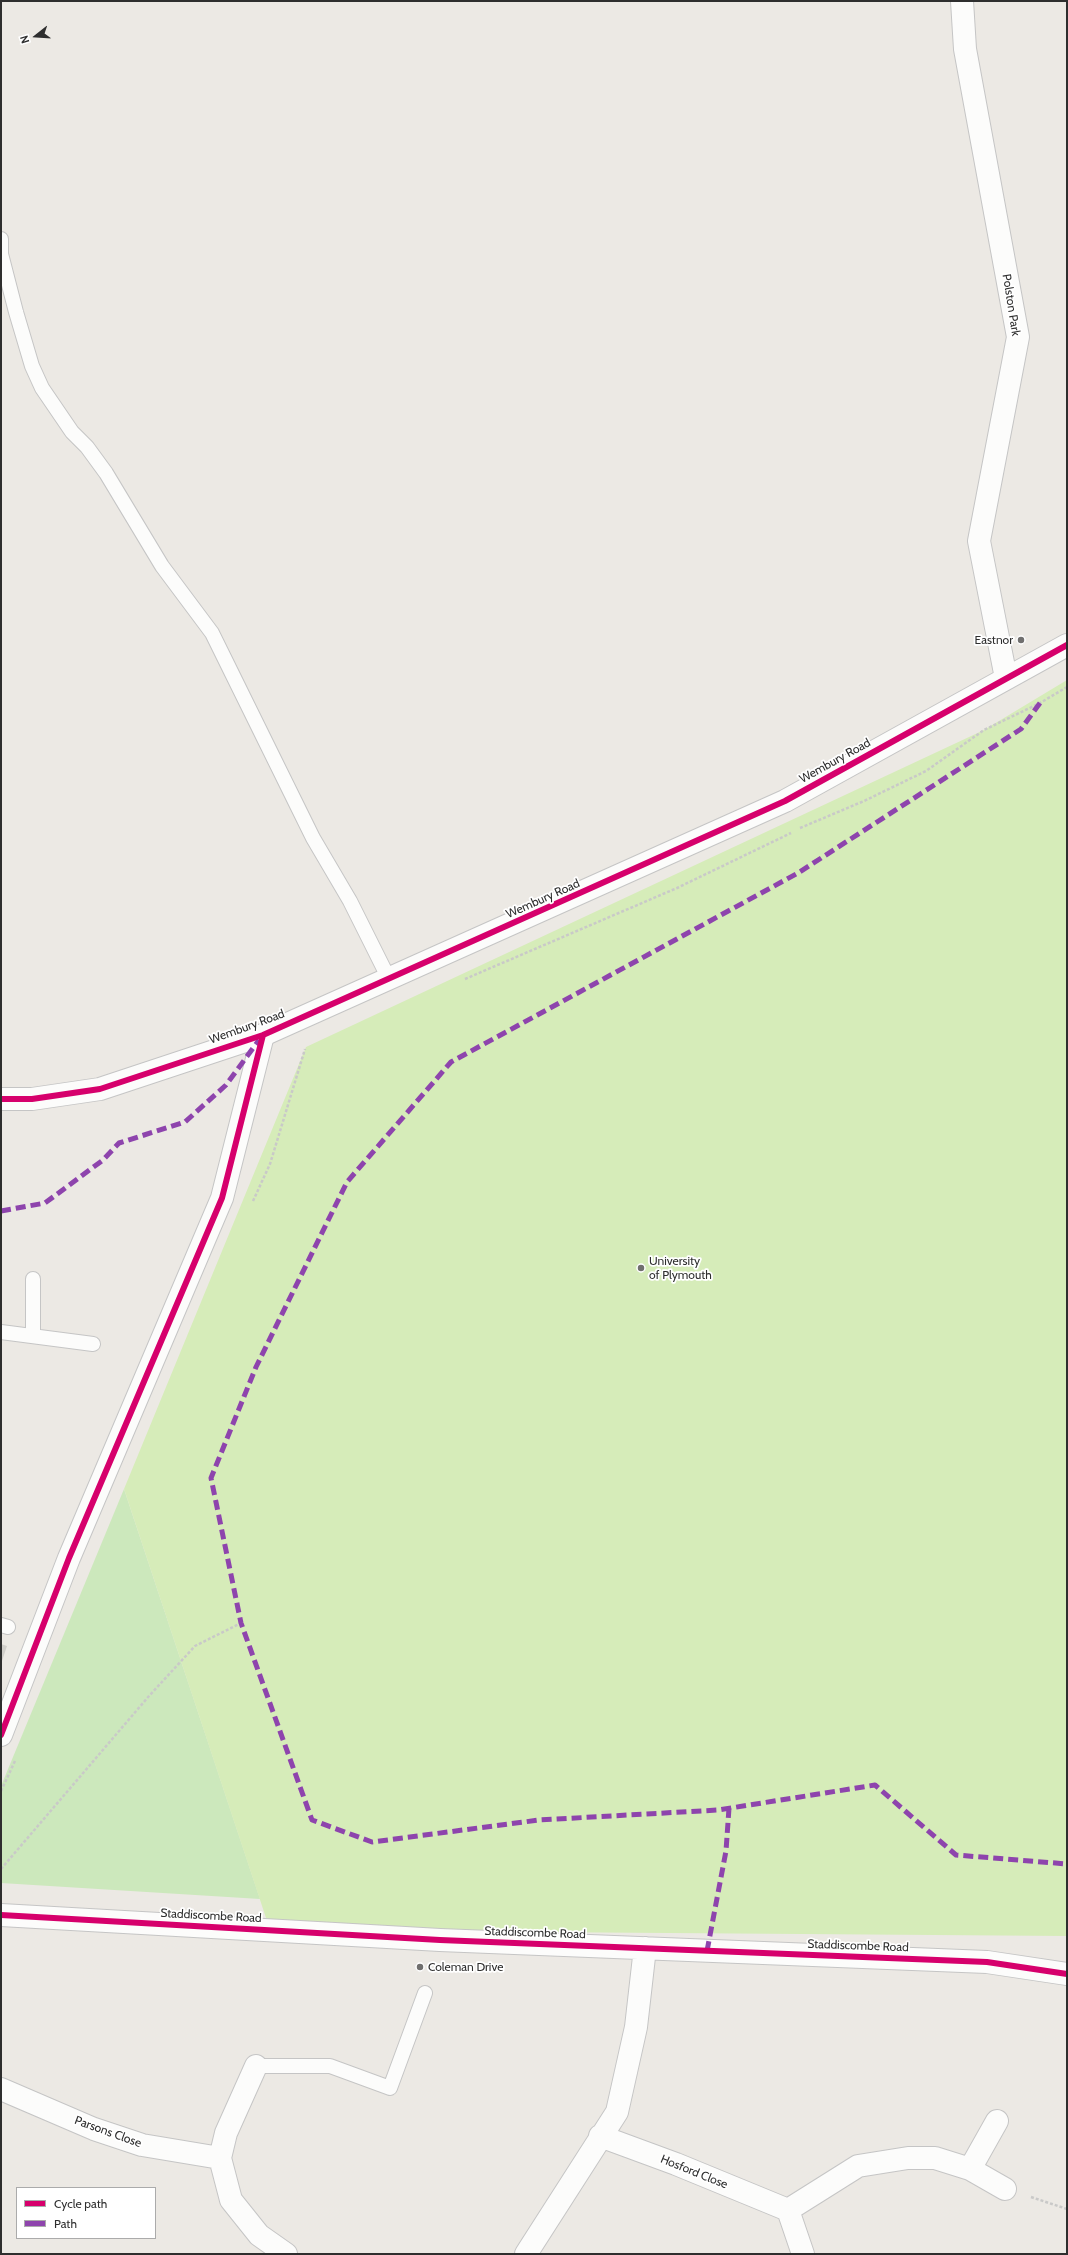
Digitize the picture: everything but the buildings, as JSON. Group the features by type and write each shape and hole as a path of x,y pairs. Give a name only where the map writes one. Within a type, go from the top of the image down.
{"street":[{"name":"Polston Park","path":"962,1 965,49 1018,337 979,540 1006,678"},
{"name":"Wembury Road","path":"1,1099 32,1099 100,1089 263,1035 785,801 1067,645"},
{"path":"1,1735 69,1558 222,1198 263,1035"},
{"name":"Staddiscombe Road","path":"1,1915 440,1940 987,1962 1067,1974"},
{"path":"526,2254 600,2136 617,2112 636,2027 645,1948"},
{"path":"256,2066 226,2133 220,2158 232,2200 259,2235 286,2254"},
{"name":"Parsons Close","path":"1,2089 94,2129 142,2145 220,2158"},
{"path":"970,2169 997,2121"},
{"name":"Hosford Close","path":"600,2136 676,2164 788,2210"},
{"path":"803,2254 788,2210 858,2166 908,2158 935,2158 970,2169 1005,2189"}],"lane":[{"path":"1,239 1,254 16,312 32,366 42,388 72,432 87,448 106,473 162,566 212,633 313,838 350,901 389,979"},
{"path":"33,1279 33,1336"},
{"path":"1,1332 93,1344"},
{"path":"256,2066 330,2066 390,2088 425,1993"}],"path":[{"path":"1,1869 149,1696 195,1646 242,1623"},
{"path":"1005,2189 1067,2209"}],"green space":[{"name":"University of Plymouth","path":"1067,680 1067,1936 270,1930 124,1489 306,1047 984,730"},
{"path":"124,1489 260,1899 1,1883 1,1786"}],"marked path":[{"path":"1040,703 1021,729 798,873 451,1062 347,1182 256,1367 211,1478 241,1623 312,1820 372,1842 539,1820 718,1810 875,1785 956,1855 1067,1864"},
{"path":"1,1211 45,1203 103,1160 119,1143 185,1122 226,1085 259,1040"},
{"path":"707,1951 726,1851 729,1808"}],"cycle path":[{"path":"1,1099 32,1099 100,1089 263,1035 785,801 1067,645"},
{"path":"1,1735 69,1558 222,1198 263,1035"},
{"path":"1,1915 440,1940 987,1962 1067,1974"}],"place":[{"name":"Eastnor","path":"1021,640"},
{"name":"University of Plymouth","path":"641,1268"},
{"name":"Coleman Drive","path":"420,1967"}]}
